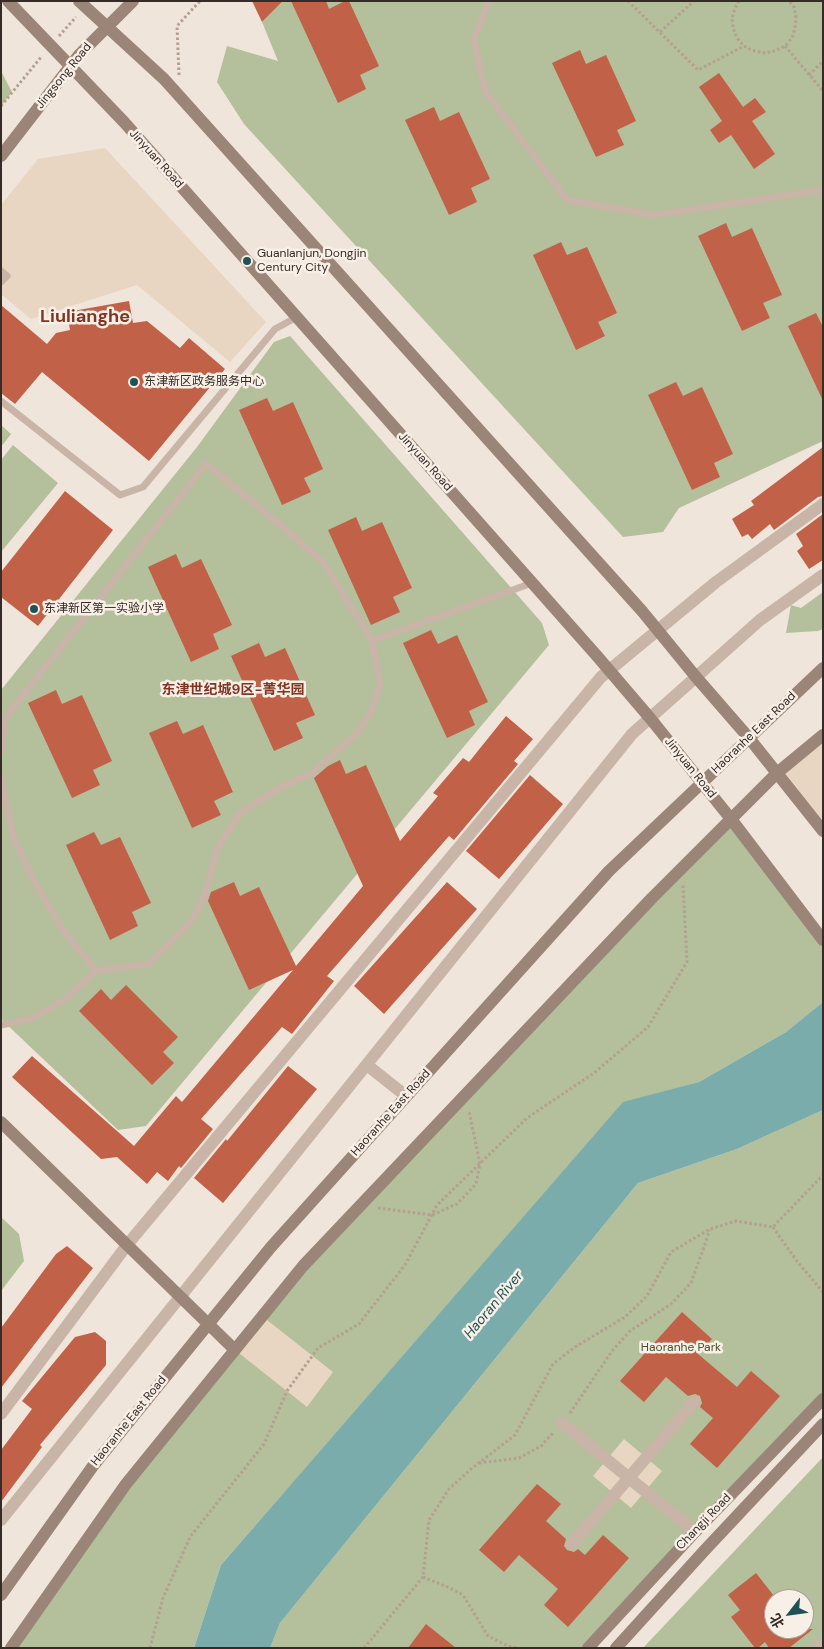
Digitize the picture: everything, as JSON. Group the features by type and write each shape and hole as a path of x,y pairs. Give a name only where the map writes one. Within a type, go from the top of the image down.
{"main road":[{"name":"Jinyuan Road","path":"8,1 124,122 609,670 731,818 823,940"},
{"path":"79,1 164,79 658,630 749,738 823,831"},
{"name":"Jingsong Road","path":"1,156 80,55 133,1"},
{"name":"Haoranhe East Road","path":"1,1595 93,1466 270,1247 609,871 823,668"},
{"path":"11,1648 126,1484 303,1266 682,867 777,774 823,736"},
{"path":"1,1122 234,1350"},
{"name":"Changji Road","path":"588,1648 695,1532 823,1399"},
{"name":"Changji Road","path":"616,1648 823,1424"}],"street":[{"path":"1,1414 127,1245 594,685 609,670 716,582 823,504"},
{"path":"1,1520 626,742 650,718 760,620 823,575"},
{"path":"367,1065 406,1096"},
{"path":"572,1544 694,1402"},
{"path":"562,1423 695,1532"}],"lane":[{"path":"489,1 474,39 485,91 567,200 655,215 823,190"},
{"path":"1,271 7,276 1,282"},
{"path":"1,401 120,495 142,487 275,329 297,317"},
{"path":"1,752 5,718 206,464 280,524 323,562 372,641 380,684 371,712 356,734 312,773 278,790 240,813 218,847 206,895 192,921 149,964 96,971 67,998 31,1019 1,1025"},
{"path":"372,641 532,583"},
{"path":"1,777 13,836 34,881 62,929 96,971"},
{"path":"813,1648 823,1640"}],"path":[{"path":"181,98 176,26 200,1"},
{"path":"628,1 698,70 744,46"},
{"path":"660,32 694,1"},
{"path":"739,1 732,18 737,38 744,46 751,50 766,53 776,51 785,46 792,38 796,18 794,7 789,1"},
{"path":"785,46 823,91"},
{"path":"809,75 823,60"},
{"path":"150,1648 163,1598 190,1537 264,1444 286,1391 318,1348 360,1324 406,1266 437,1205 527,1118 594,1073 648,1027 687,962 682,867"},
{"path":"360,1205 432,1215 457,1204 470,1191 476,1184 480,1164 465,1094"},
{"path":"773,1227 823,1175"},
{"path":"364,1648 423,1577 429,1520 448,1489 515,1435 553,1364 574,1347 625,1317 647,1296 671,1252 710,1229 736,1221 773,1227 796,1260 823,1292"},
{"path":"479,1463 519,1458 541,1446 574,1408 612,1352 630,1331 671,1304 691,1283 710,1229"},
{"path":"423,1577 463,1595 488,1636 508,1646 517,1648"}],"green space":[{"path":"283,1 823,1 823,441 679,508 663,532 623,537 244,124 217,82 227,46 278,61 262,22"},
{"path":"1,71 12,92 1,106"},
{"path":"290,336 542,623 549,645 146,1126 118,1130 1,1019 1,690 197,447 274,342"},
{"path":"1,425 11,434 1,447"},
{"path":"13,445 58,483 1,552 1,460"},
{"path":"823,592 823,629 786,633 791,605 801,608"},
{"path":"731,819 823,940 823,1002 786,1032 699,1082 623,1103 221,1565 194,1648 11,1648 126,1484 303,1266"},
{"name":"Haoranhe Park","path":"823,1110 823,1399 588,1648 270,1648 280,1623 638,1183 737,1149"},
{"path":"1,1217 19,1234 24,1261 1,1291"},
{"path":"823,1457 823,1648 643,1648"}],"shaded area":[{"path":"105,148 266,322 230,362 137,285 31,319 1,294 1,205 38,159"},
{"path":"823,735 823,818 815,821 777,773"},
{"path":"262,1316 333,1372 307,1407 235,1350"},
{"path":"624,1439 662,1471 631,1508 593,1476"}],"water":[{"name":"Haoran River","path":"823,1002 823,1110 737,1149 638,1183 280,1623 270,1648 194,1648 221,1565 623,1102 699,1082 786,1032"}],"building":[{"path":"252,1 283,1 262,22"},
{"path":"291,1 326,1 329,9 349,1 379,66 360,75 366,89 338,103"},
{"path":"580,50 586,64 606,55 636,121 617,130 624,145 596,157 552,63"},
{"path":"719,73 743,107 755,98 766,112 752,121 775,154 754,169 731,135 719,143 710,130 722,121 699,87"},
{"path":"434,107 440,121 459,112 490,179 471,188 477,202 449,215 405,120"},
{"path":"726,223 732,237 752,228 782,295 763,303 770,318 742,331 698,236"},
{"path":"561,242 567,255 587,247 617,313 598,322 605,336 576,350 533,255"},
{"name":"东津新区政务服务中心","path":"129,301 133,323 147,321 180,348 189,338 225,369 149,461 42,372 15,404 1,393 1,305 47,344 56,333 70,330 67,312"},
{"path":"816,313 823,327 823,401 788,326"},
{"path":"676,382 683,396 702,387 733,454 714,463 720,477 692,490 648,395"},
{"path":"267,398 273,411 293,402 323,469 304,478 311,492 282,505 239,410"},
{"path":"823,447 823,496 818,497 774,530 770,524 752,539 748,534 742,537 732,519 754,505 751,501"},
{"path":"65,491 113,530 38,626 1,597 1,572"},
{"path":"823,514 823,560 809,569 797,551 803,546 796,534"},
{"path":"356,517 362,531 382,522 412,588 393,597 400,612 371,625 328,530"},
{"path":"176,554 182,568 201,559 232,625 213,634 219,649 191,662 148,567"},
{"path":"431,630 438,644 457,635 488,702 469,711 475,725 447,738 403,643"},
{"path":"259,643 265,657 285,648 315,715 296,723 303,738 274,751 231,656"},
{"path":"56,690 62,704 82,695 112,761 93,770 100,785 72,798 28,703"},
{"path":"506,716 533,739 514,761 518,764 454,840 449,836 327,976 334,981 292,1034 282,1027 201,1119 213,1129 168,1181 157,1172 147,1184 117,1157 101,1159 12,1077 32,1056 134,1146 176,1096 182,1102 293,970 249,990 208,901 211,892 234,882 240,896 259,887 296,966 363,886 314,778 328,766 340,760 346,774 366,765 400,841 438,796 433,793 463,758 469,762"},
{"path":"177,721 183,734 203,725 233,792 214,801 221,815 192,828 149,733"},
{"path":"530,775 563,804 499,879 466,851"},
{"path":"94,832 101,845 120,837 151,903 132,912 138,926 110,940 66,845"},
{"path":"447,882 477,909 384,1014 354,986"},
{"path":"126,985 178,1037 163,1052 174,1063 152,1085 79,1011 101,989 111,1000"},
{"path":"288,1066 317,1089 223,1203 194,1178"},
{"path":"67,1246 93,1268 1,1388 1,1328 56,1254"},
{"path":"682,1312 712,1339 698,1354 737,1387 751,1371 780,1396 717,1468 690,1444 713,1418 700,1407 702,1403 700,1396 695,1394 688,1396 666,1377 644,1402 620,1381"},
{"path":"95,1332 106,1341 106,1365 40,1445 42,1447 1,1502 1,1450 32,1409 22,1401 75,1337"},
{"path":"537,1484 561,1504 546,1521 566,1539 564,1546 567,1550 574,1552 578,1549 585,1555 603,1535 629,1558 568,1627 544,1605 558,1589 519,1555 504,1572 479,1550"},
{"path":"756,1573 769,1589 764,1589 764,1639 800,1639 789,1648 769,1648 765,1642 758,1648 755,1648 731,1617 740,1610 728,1595"},
{"path":"426,1624 456,1648 408,1648"}],"place":[{"name":"Guanlanjun, Dongjin Century City","path":"247,261"},
{"name":"东津新区政务服务中心","path":"134,382"},
{"name":"东津新区第一实验小学","path":"34,609"}],"district":[{"name":"Liulianghe","path":"85,317"},
{"name":"东津世纪城9区-菁华园","path":"233,690"}]}
